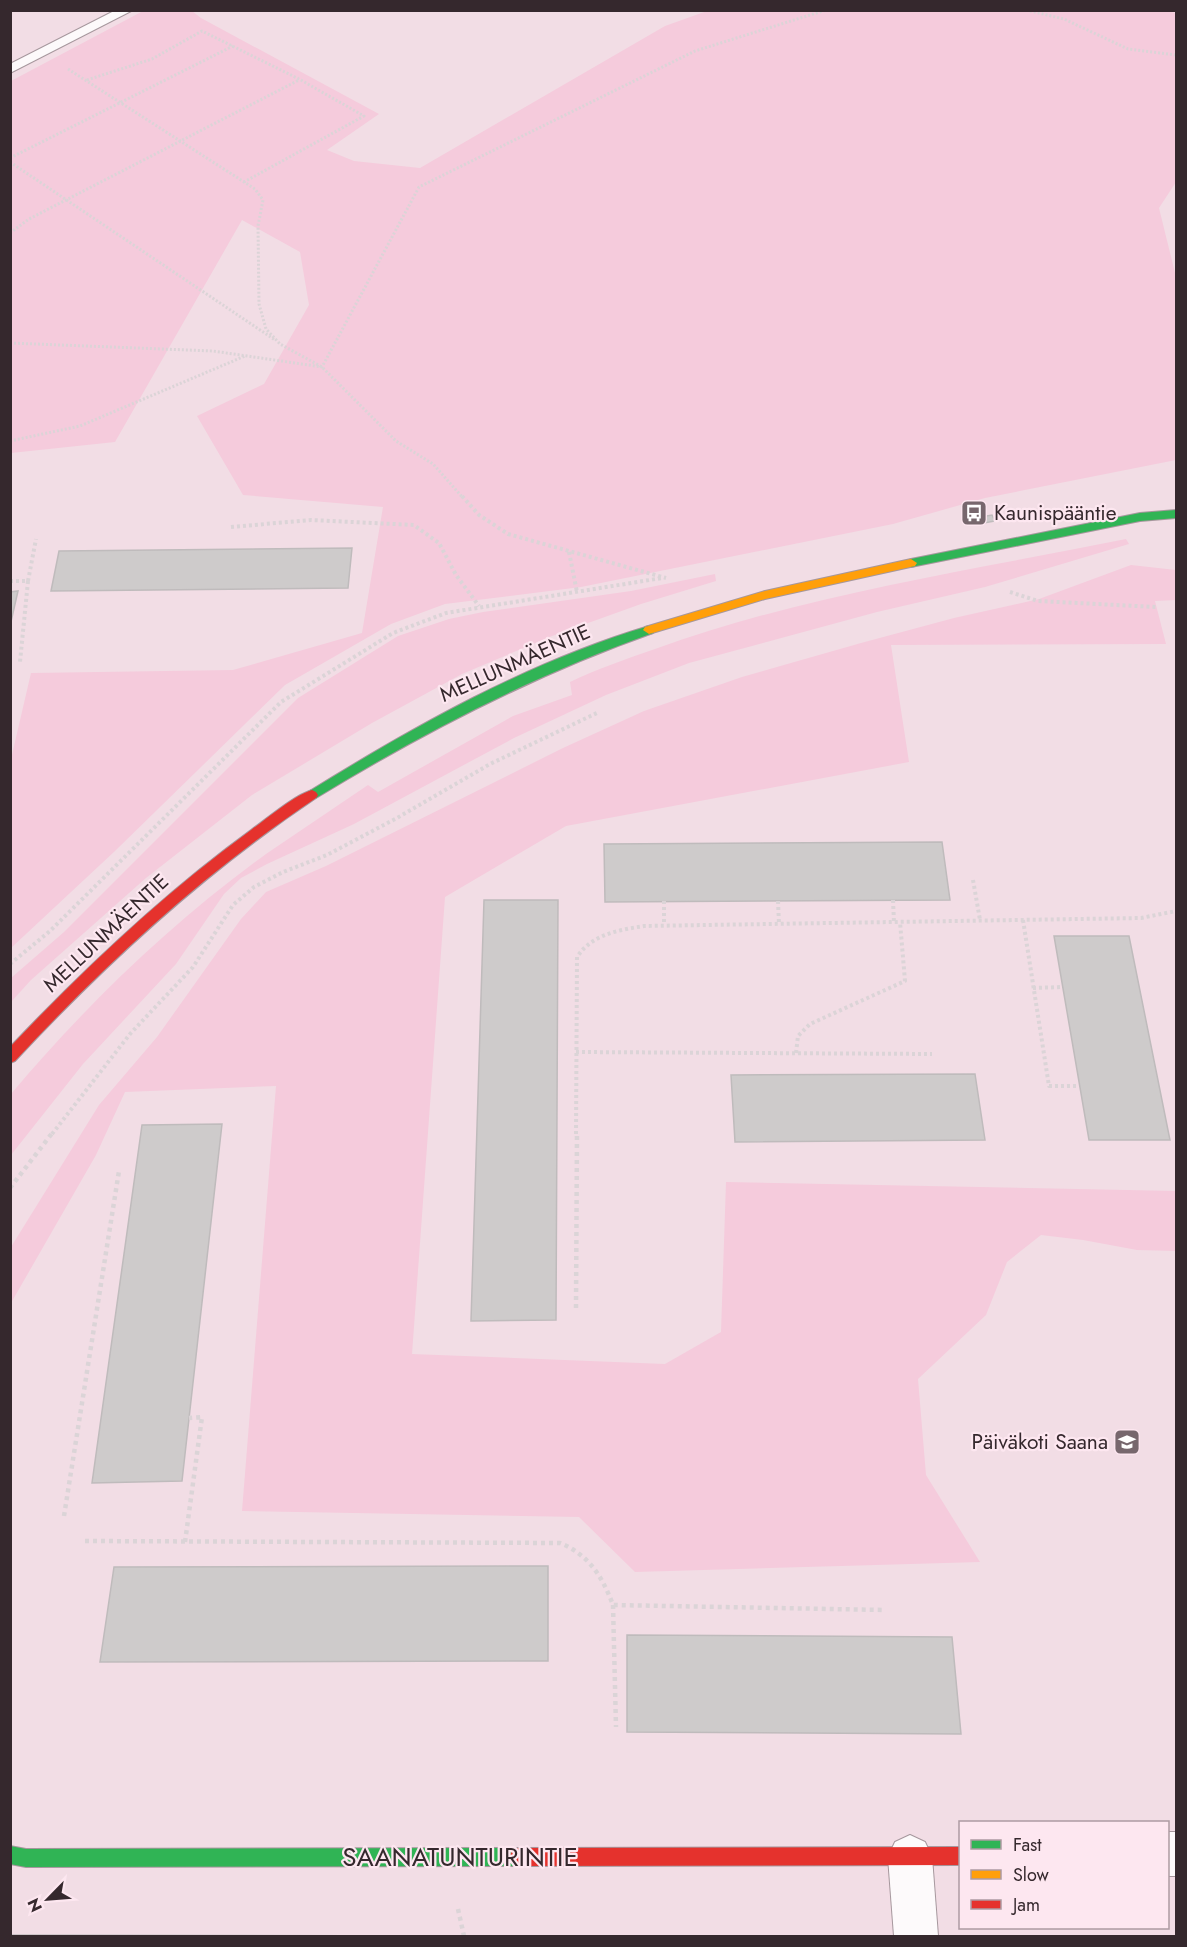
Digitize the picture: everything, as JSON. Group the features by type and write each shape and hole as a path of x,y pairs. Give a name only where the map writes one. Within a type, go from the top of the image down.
{"main road":[{"name":"MELLUNMÄENTIE","path":"1140,517 1167,501"},
{"name":"MELLUNMÄENTIE","path":"10,1057 110,954 174,895 237,848 346,774 434,723 508,686 565,660 655,628 774,592 1140,517 1176,514"},
{"name":"SAANATUNTURINTIE","path":"10,1855 26,1858 959,1856"}],"street":[{"path":"910,1857 916,1936"}],"lane":[{"path":"10,69 127,10"}],"path":[{"path":"322,367 419,187 695,51 826,10"},
{"path":"1026,10 1064,19 1128,49 1176,55"},
{"path":"87,80 152,59 202,31 299,79 364,116 244,182"},
{"path":"10,964 50,931 281,702 393,633 446,613 479,606 666,578 508,534 479,515 433,464 396,441 322,367 280,344 10,160 233,46"},
{"path":"37,55 87,80 255,189 263,200 258,226 259,304 266,328 280,344"},
{"path":"10,233 29,219 299,79"},
{"path":"10,343 213,351 322,367"},
{"path":"10,441 80,426 245,356"},
{"path":"231,526 311,520 414,525 439,543 456,575 479,606"},
{"path":"20,662 28,580 36,539"},
{"path":"569,552 577,592"},
{"path":"10,581 28,580"},
{"path":"1010,592 1038,601 1156,607"},
{"path":"10,1188 130,1034 193,967 233,905 255,887 283,872 327,855 398,818 490,764 599,712"},
{"path":"973,880 980,920"},
{"path":"893,900 894,922"},
{"path":"778,901 779,924"},
{"path":"664,902 664,925"},
{"path":"576,1308 577,957 580,950 601,937 623,930 664,925 1141,918 1176,911"},
{"path":"1023,920 1049,1086 1079,1086"},
{"path":"796,1053 796,1040 799,1032 810,1024 905,981 900,922"},
{"path":"1034,988 1062,987"},
{"path":"576,1052 932,1054"},
{"path":"64,1516 118,1171"},
{"path":"185,1542 202,1417 189,1418"},
{"path":"85,1541 560,1543 574,1547 590,1560 604,1579 613,1605 616,1727"},
{"path":"613,1605 885,1610"},
{"path":"458,1909 464,1936"}],"shaded area":[{"path":"143,11 192,11 379,114 327,150 354,161 420,168 665,26 707,11 1166,11 1176,13 1176,182 1159,208 1176,277 1176,460 985,498 893,524 581,587 445,604 391,624 285,685 115,851 11,948 11,759 31,673 233,670 362,633 383,507 243,495 197,416 264,384 309,305 300,252 242,220 115,442 11,453 11,81"},
{"path":"1126,539 1129,544 985,587 877,612 689,663 606,695 514,738 354,824 241,878 224,894 176,964 83,1064 11,1155 11,1094 69,1029 131,966 231,880 368,785 378,792 513,716 572,695 570,682 580,677 622,660 712,630 770,613 888,585"},
{"path":"1131,565 1176,570 1176,600 1155,601 1166,644 891,645 909,762 566,826 445,897 412,1354 665,1364 721,1332 726,1182 1176,1191 1176,1251 1137,1250 1041,1235 1007,1262 986,1315 918,1379 926,1475 980,1562 635,1572 579,1517 242,1511 276,1086 125,1092 96,1155 11,1303 11,1247 99,1105 157,1037 241,919 266,892 326,866 563,748 644,711 742,677 861,643 954,618 1039,599"},
{"path":"715,574 716,581 641,604 552,636 462,674 372,723 252,795 146,878 31,980 11,1002 11,978 64,932 298,698 398,636 449,619 483,612 631,591"}],"building":[{"path":"992,515 995,521 973,525 969,519"},
{"path":"352,548 348,588 51,591 59,551"},
{"path":"18,591 10,626 10,592"},
{"path":"942,842 950,900 605,902 604,844"},
{"path":"484,900 558,900 556,1320 471,1321"},
{"path":"1054,936 1129,936 1170,1140 1089,1140"},
{"path":"975,1074 985,1140 735,1142 731,1075"},
{"path":"222,1124 182,1481 92,1483 142,1125"},
{"path":"548,1566 548,1661 100,1662 114,1567"},
{"path":"627,1635 952,1637 961,1734 627,1732"},
{"path":"10,1935 440,1936 10,1936"}],"traffic: fast":[{"path":"911,563 1140,517 1176,514"},
{"path":"312,795 393,746 476,702 561,663 649,630"},
{"path":"10,1855 26,1858 518,1857"}],"traffic: slow":[{"path":"649,630 765,595 911,563"}],"traffic: jam":[{"path":"10,1057 115,950 190,883 270,823 312,795"},
{"path":"518,1857 959,1856"}],"place":[{"name":"Kaunispääntie","path":"974,513"},
{"name":"Päiväkoti Saana","path":"1127,1442"}]}
